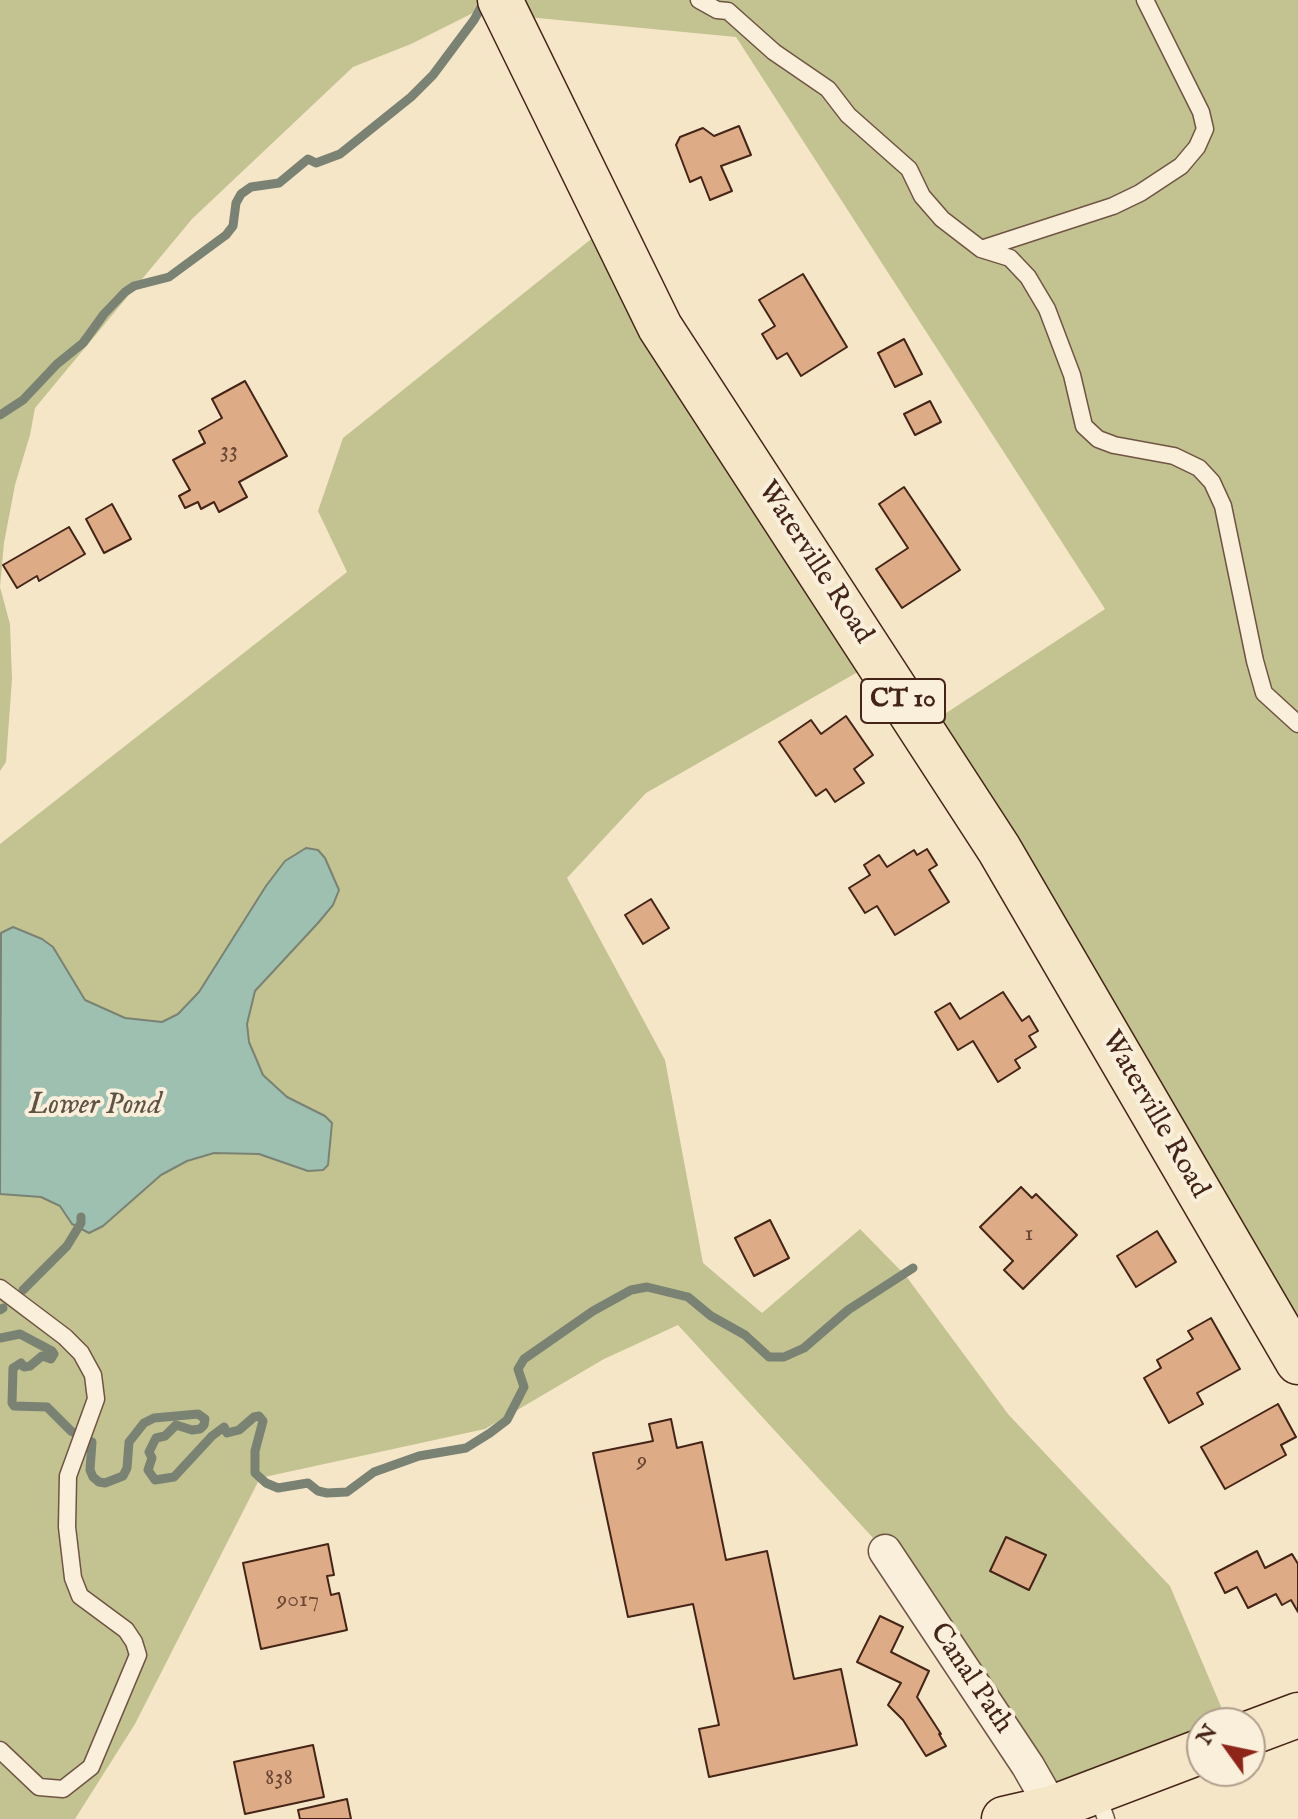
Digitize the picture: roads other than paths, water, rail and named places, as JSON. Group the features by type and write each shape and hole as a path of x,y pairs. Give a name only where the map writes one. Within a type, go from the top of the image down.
{"main road":[{"name":"Waterville Road","path":"508,18 660,327 999,849 1298,1362"},
{"path":"1266,1727 1298,1715"},
{"path":"1004,1819 1052,1808 1101,1805 1186,1760"}],"street":[{"name":"Canal Path","path":"885,1551 1028,1766 1052,1808"}],"lane":[{"path":"699,0 717,10 728,11 774,52 828,89 848,115 909,169 922,196 942,219 981,249 1010,258 1028,277 1047,309 1072,375 1084,426 1098,439 1114,445 1174,456 1199,468 1212,482 1223,506 1264,693 1298,724"},
{"path":"981,249 1113,206 1140,193 1181,166 1197,147 1205,129 1201,112 1145,0"},
{"path":"0,1288 65,1337 81,1353 93,1375 96,1399 68,1476 67,1527 73,1578 80,1596 126,1630 138,1655 91,1767 63,1789 39,1787 0,1750"}],"water":[{"name":"Lower Pond","path":"306,848 318,850 325,858 339,890 333,905 255,991 247,1024 249,1042 263,1075 287,1097 325,1116 332,1123 328,1165 323,1170 308,1171 259,1154 214,1153 187,1161 161,1175 103,1226 89,1233 72,1224 60,1206 41,1197 0,1194 1,933 13,927 53,947 85,1000 125,1018 162,1022 178,1014 199,992 266,886 285,861"}],"waterway":[{"path":"0,415 23,400 57,364 83,343 125,292 134,286 169,277 226,235 233,226 236,203 241,194 251,187 279,183 308,159 316,163 340,154 411,97 433,75 485,0"},
{"path":"23,1290 67,1246 81,1223 81,1217"},
{"path":"0,1338 20,1334 52,1351 51,1359 42,1356 30,1366 24,1367 21,1363 13,1368 12,1403 14,1406 47,1407 71,1431 92,1442 90,1470 99,1482 105,1483 123,1476 127,1468 129,1442 144,1423 154,1418 198,1414 205,1419 200,1429 176,1425 165,1436 156,1438 149,1452 152,1458 148,1470 155,1480 174,1477 224,1427 227,1433 239,1430 259,1416 263,1421 255,1451 255,1473 266,1483 278,1488 308,1483 318,1491 347,1492 374,1472 419,1456 466,1448 490,1433 507,1420 524,1387 518,1369 524,1359 593,1311 631,1290 647,1287 688,1297 711,1316 745,1335 769,1357 784,1357 804,1348 848,1310 913,1268"}]}
